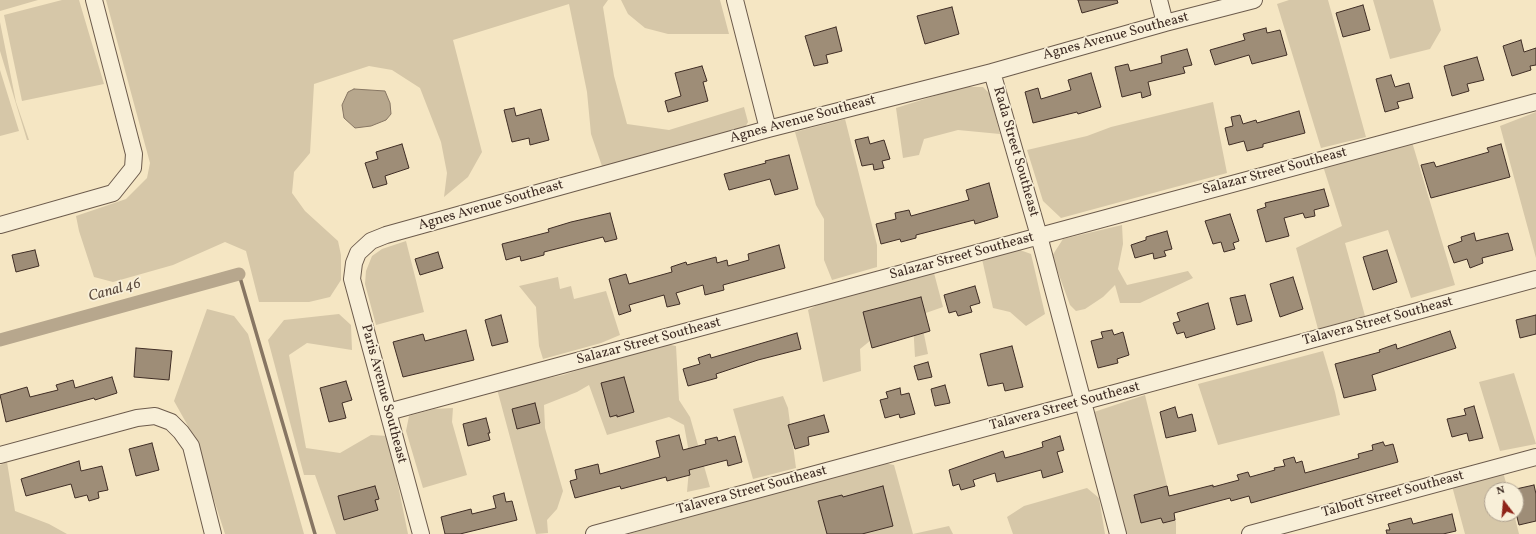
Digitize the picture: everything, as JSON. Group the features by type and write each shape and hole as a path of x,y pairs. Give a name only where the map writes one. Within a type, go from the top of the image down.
{"street":[{"path":"0,225 113,193 133,168 134,154 94,0"},
{"path":"735,0 768,129"},
{"path":"1159,0 1165,23"},
{"name":"Agnes Avenue Southeast","path":"358,253 371,241 386,235 768,129 992,72 1165,23 1254,0"},
{"name":"Rada Street Southeast","path":"992,72 1038,236 1118,534"},
{"name":"Salazar Street Southeast","path":"388,412 1536,102"},
{"name":"Paris Avenue Southeast","path":"358,253 354,263 352,279 421,534"},
{"name":"Talavera Street Southeast","path":"594,534 1536,279"},
{"path":"0,455 137,418 155,416 171,422 181,432 191,446 213,534"},
{"name":"Talbott Street Southeast","path":"1250,534 1536,457"}],"shaded area":[{"path":"0,0 38,0 0,11"},
{"path":"62,0 79,0 104,84 22,101 4,15"},
{"path":"106,0 608,0 603,7 614,76 627,124 669,130 744,107 748,122 743,131 603,169 591,134 587,92 569,4 453,40 482,152 468,177 444,197 447,173 441,142 420,88 392,70 369,66 314,84 310,153 294,172 292,193 305,211 338,241 341,255 341,280 330,297 309,302 259,302 246,251 225,242 173,265 113,282 94,277 79,231 76,216 126,199 147,178 150,163"},
{"path":"621,0 720,0 729,34 668,34 645,28 628,14"},
{"path":"1289,0 1328,0 1366,137 1321,148 1277,4"},
{"path":"1373,0 1433,0 1441,30 1430,49 1390,59"},
{"path":"0,22 16,102 29,140 27,140 0,51"},
{"path":"0,70 19,131 0,136"},
{"path":"963,87 983,87 990,94 1000,134 958,130 924,139 919,155 903,158 896,108"},
{"path":"354,89 385,91 390,103 391,114 386,120 371,126 355,128 344,118 342,105 348,92"},
{"path":"1213,102 1227,173 1061,218 1043,201 1027,150 1087,136 1111,127"},
{"path":"1536,112 1536,258 1500,126"},
{"path":"845,119 877,245 877,267 832,280 824,260 824,219 816,205 795,132"},
{"path":"1412,142 1455,285 1411,298 1388,230 1345,243 1365,316 1318,329 1296,248 1342,226 1323,166"},
{"path":"1122,225 1123,244 1118,269 1127,285 1188,271 1193,278 1140,303 1120,303 1115,285 1103,297 1085,309 1076,311 1070,305 1052,256 1063,239"},
{"path":"406,241 424,312 376,325 365,284 366,271 372,256 382,249"},
{"path":"1020,250 1031,254 1045,314 1026,326 1010,312 993,308 982,259"},
{"path":"934,273 943,307 920,315 928,354 915,357 913,323 892,323 860,349 861,371 823,382 808,310 821,303"},
{"path":"558,277 560,289 571,286 574,299 606,291 620,335 601,343 543,359 539,346 536,307 519,286"},
{"path":"207,309 234,316 248,334 304,534 225,534 193,435 174,401"},
{"path":"339,314 351,325 352,350 307,343 289,355 306,448 340,453 371,435 388,436 408,534 336,534 315,475 304,475 268,340 284,320"},
{"path":"662,343 676,346 679,400 690,417 710,487 687,492 690,458 684,425 669,417 607,435 589,385 577,392 544,405 545,428 563,491 557,509 547,520 548,533 536,534 497,389 563,375"},
{"path":"1323,351 1340,415 1218,445 1198,384"},
{"path":"1514,373 1536,444 1500,451 1479,382"},
{"path":"1145,395 1176,522 1176,534 1123,534 1094,412"},
{"path":"783,396 788,408 796,468 753,479 733,409"},
{"path":"453,408 452,422 467,475 423,488 406,431 409,416 434,409"},
{"path":"7,462 15,511 49,524 67,534 0,534 0,465"},
{"path":"884,463 894,465 913,534 628,534"},
{"path":"1503,472 1506,482 1484,482 1484,522 1516,522 1519,534 1465,534 1452,486"},
{"path":"1087,488 1099,498 1105,534 1013,534 1007,517 1024,506"},
{"path":"949,526 953,534 913,534"}],"building":[{"path":"1078,0 1117,0 1118,3 1082,13"},
{"path":"1363,5 1370,30 1343,37 1336,13"},
{"path":"952,7 959,34 925,44 917,16"},
{"path":"836,27 842,51 826,55 828,63 814,66 805,36"},
{"path":"1266,28 1267,33 1280,30 1287,55 1252,64 1249,55 1215,65 1210,50 1245,40 1243,34"},
{"path":"1521,40 1524,52 1536,48 1536,65 1530,66 1531,70 1512,76 1503,46"},
{"path":"1187,49 1192,65 1183,67 1185,73 1148,82 1151,95 1142,98 1141,92 1122,97 1115,67 1128,64 1130,71 1162,63 1161,56"},
{"path":"1477,57 1484,80 1467,84 1469,91 1452,96 1444,66"},
{"path":"702,66 707,81 703,82 708,101 668,112 665,101 681,96 675,73"},
{"path":"1091,73 1101,107 1078,114 1077,112 1033,123 1025,92 1038,88 1041,99 1071,90 1068,80"},
{"path":"1391,75 1395,87 1409,83 1413,98 1397,102 1399,108 1385,112 1376,79"},
{"path":"514,108 516,116 541,109 549,140 530,145 529,138 512,142 504,110"},
{"path":"1299,111 1305,133 1263,144 1263,147 1247,151 1244,141 1229,145 1225,128 1233,126 1231,117 1240,115 1243,124 1256,120 1257,123"},
{"path":"868,137 870,144 884,140 890,159 882,161 884,168 874,170 873,164 862,166 855,140"},
{"path":"402,144 409,168 385,176 387,184 373,188 365,163 378,159 376,152"},
{"path":"1501,144 1510,177 1431,198 1421,165 1434,162 1436,167 1489,152 1487,148"},
{"path":"789,155 798,189 775,195 770,179 729,190 724,174 766,163 765,161"},
{"path":"989,183 998,217 975,224 974,220 916,235 916,238 901,242 900,239 881,244 876,224 896,219 895,213 909,210 911,216 969,200 966,190"},
{"path":"1324,189 1329,206 1314,210 1315,216 1305,218 1303,213 1284,218 1289,236 1266,242 1257,210 1266,207 1265,203"},
{"path":"610,213 617,239 605,242 603,237 544,252 544,255 521,261 520,256 506,260 502,244 549,232 548,229 571,222"},
{"path":"1230,214 1239,241 1233,243 1235,249 1224,252 1221,242 1213,244 1205,221"},
{"path":"1167,231 1172,249 1164,251 1166,256 1154,259 1153,253 1135,258 1131,245 1146,240 1146,237"},
{"path":"1474,233 1476,241 1508,233 1513,250 1482,258 1483,263 1470,268 1467,259 1454,263 1448,246 1462,241 1461,237"},
{"path":"779,245 785,268 723,285 724,290 705,295 703,285 676,293 680,304 667,307 664,295 629,305 631,311 619,315 609,279 626,274 629,284 672,272 671,267 686,262 687,265 716,257 717,263 727,260 728,266 749,260 748,254"},
{"path":"35,250 39,266 16,272 12,255"},
{"path":"1387,250 1397,282 1373,290 1363,257"},
{"path":"438,252 443,268 420,275 415,259"},
{"path":"1293,277 1303,309 1280,317 1270,284"},
{"path":"975,286 980,303 970,306 972,312 958,316 956,311 949,313 944,295"},
{"path":"1245,295 1252,321 1237,325 1230,298"},
{"path":"921,297 930,331 872,348 863,312"},
{"path":"1208,303 1215,329 1186,338 1184,332 1177,334 1173,323 1180,321 1177,313"},
{"path":"501,315 508,342 492,346 485,320"},
{"path":"1536,315 1536,334 1520,338 1516,320"},
{"path":"466,330 474,360 403,377 393,342 423,334 425,341"},
{"path":"1112,330 1114,335 1123,332 1129,355 1117,359 1118,363 1098,368 1091,341 1103,338 1101,332"},
{"path":"1450,331 1456,348 1372,375 1376,390 1344,398 1335,364 1380,352 1379,350 1396,344 1397,349"},
{"path":"797,333 801,349 758,360 716,374 717,378 688,386 683,369 700,364 698,358 710,354 711,358"},
{"path":"1012,346 1023,387 1005,391 1003,383 988,386 980,354"},
{"path":"136,348 172,351 169,380 134,377"},
{"path":"928,362 932,377 918,380 914,366"},
{"path":"112,377 117,393 95,400 94,398 6,422 0,395 27,387 30,397 58,390 56,385 73,380 75,388"},
{"path":"624,377 634,412 617,417 617,415 610,417 601,383"},
{"path":"346,381 352,400 342,403 346,418 329,422 320,388"},
{"path":"945,385 950,403 935,406 931,389"},
{"path":"900,388 901,395 909,393 915,414 900,418 899,414 885,418 880,400 888,398 886,392"},
{"path":"535,403 540,423 517,429 512,409"},
{"path":"1474,406 1483,438 1469,441 1467,433 1452,437 1447,419 1466,415 1464,409"},
{"path":"1175,407 1178,418 1192,414 1196,431 1166,438 1160,412"},
{"path":"824,415 829,432 808,437 809,445 795,449 788,425"},
{"path":"486,418 490,433 488,433 490,440 468,446 463,424"},
{"path":"679,435 683,450 706,444 705,440 717,437 718,441 735,436 742,462 728,466 727,460 689,470 690,475 667,481 666,477 621,489 620,486 575,498 570,481 577,479 575,470 598,464 600,474 660,457 656,441"},
{"path":"1060,436 1064,450 1057,452 1063,472 1043,478 1041,470 997,482 995,473 973,480 975,486 961,490 959,484 953,486 949,470 1003,451 1005,458 1043,447 1042,442"},
{"path":"1383,442 1385,446 1393,444 1398,462 1251,503 1249,496 1231,501 1230,498 1174,513 1175,520 1163,523 1161,518 1141,523 1134,495 1167,486 1169,496 1213,485 1213,487 1239,480 1237,475 1248,472 1250,477 1275,470 1274,468 1285,466 1283,460 1294,457 1296,463 1302,461 1305,473 1359,458 1358,454 1373,450 1372,445"},
{"path":"152,443 159,470 136,476 129,449"},
{"path":"79,461 81,471 102,466 108,490 98,492 99,498 89,501 87,495 75,498 71,484 26,496 21,479"},
{"path":"1534,485 1536,494 1536,521 1519,525 1518,522 1524,522 1524,487"},
{"path":"375,486 379,499 375,500 378,510 344,520 338,496"},
{"path":"883,486 893,526 862,534 827,534 818,501 842,495 843,497"},
{"path":"504,493 506,502 512,501 517,520 460,534 445,534 441,517 471,509 472,514 496,508 493,496"},
{"path":"1452,514 1456,531 1443,534 1387,534 1386,530 1390,530 1388,524 1411,518 1413,524"}],"waterway":[{"path":"239,274 315,534"},
{"name":"Canal 46","path":"0,340 239,274"}]}
